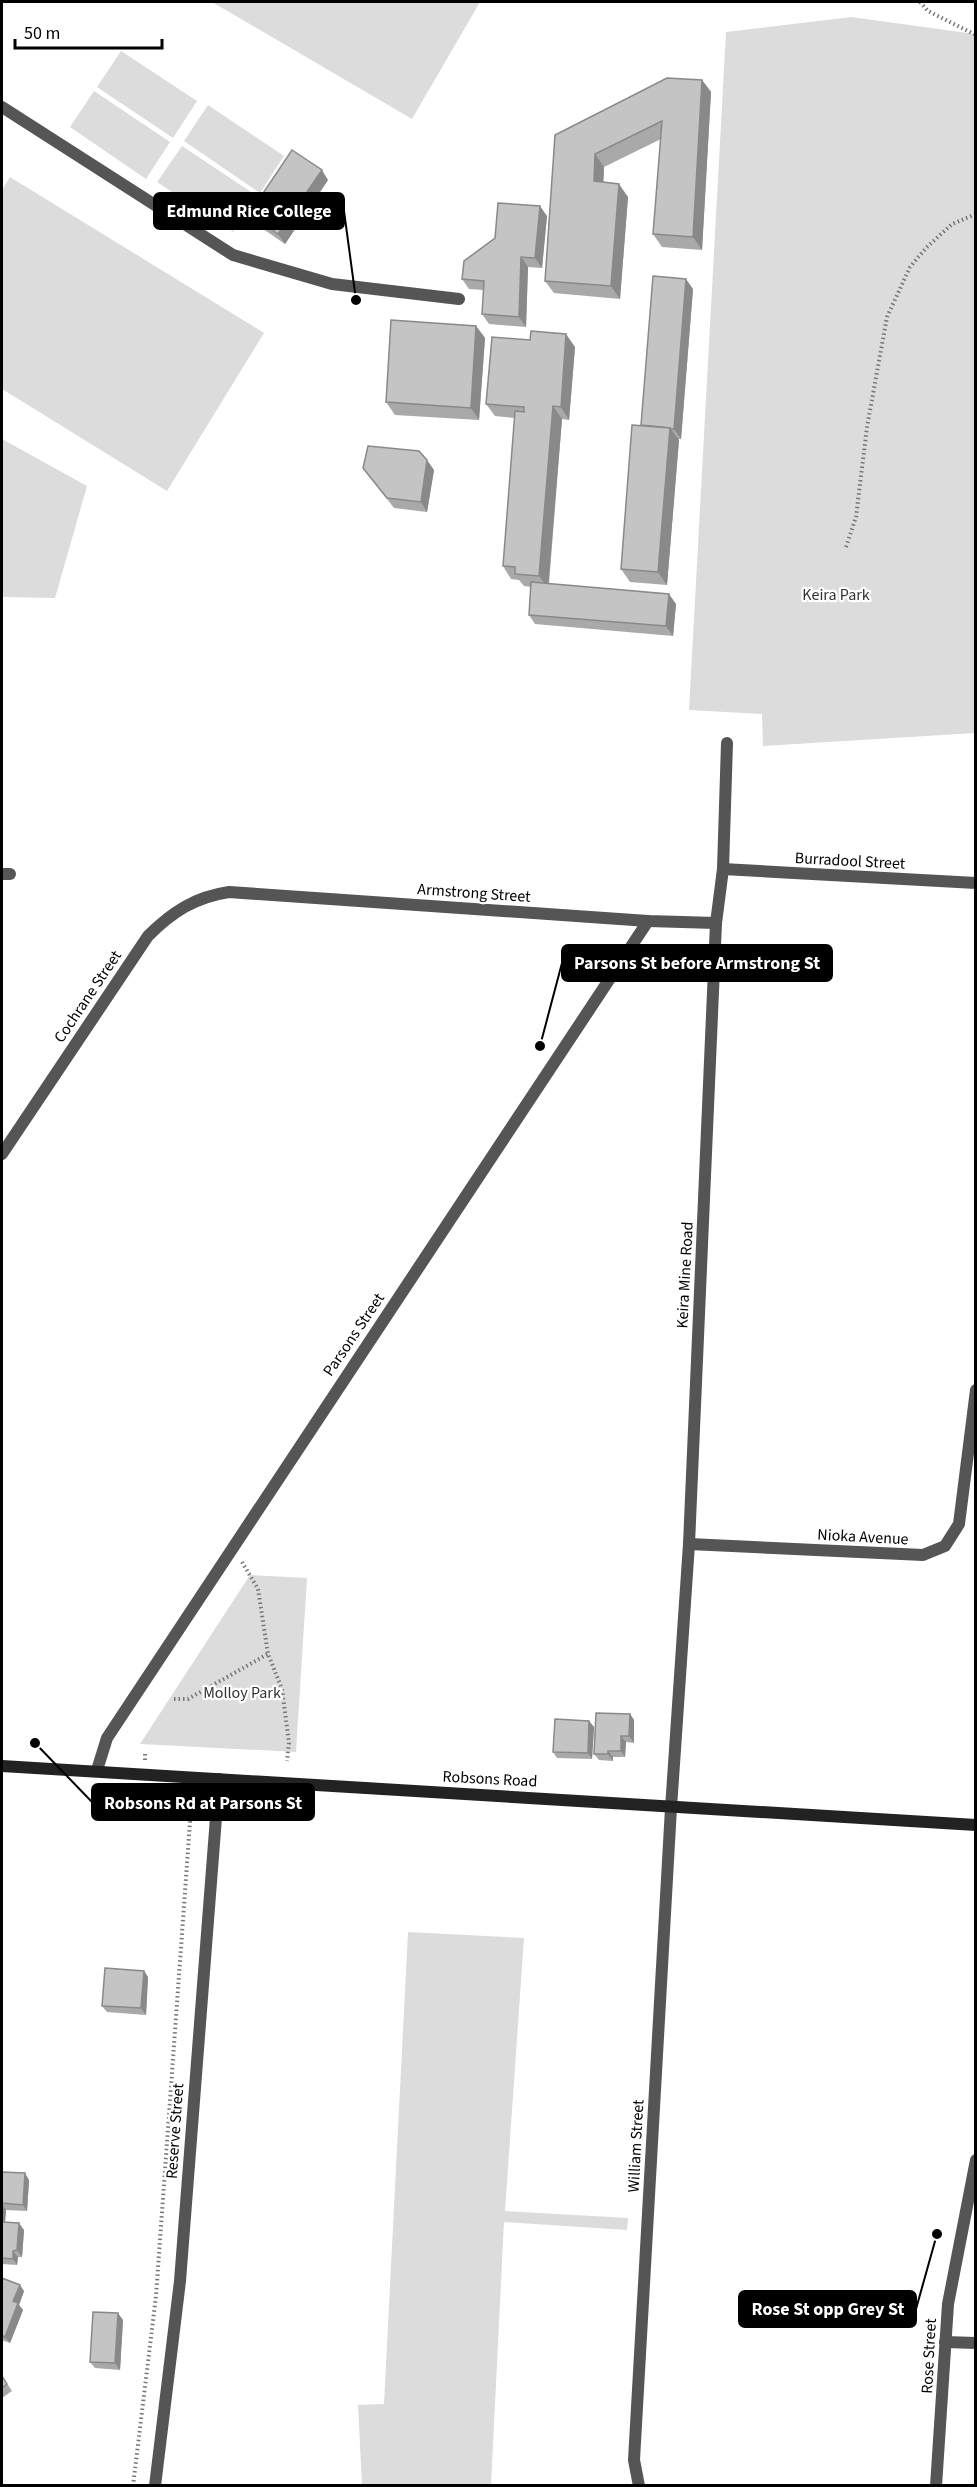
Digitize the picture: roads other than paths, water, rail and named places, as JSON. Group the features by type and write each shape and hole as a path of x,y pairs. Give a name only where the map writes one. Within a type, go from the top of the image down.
{"main road":[{"name":"Robsons Road","path":"2,1766 975,1825"}],"street":[{"path":"2,107 234,255 332,284 459,299"},
{"name":"Keira Mine Road","path":"671,1808 689,1544 716,922 723,869 728,743"},
{"name":"Burradool Street","path":"723,869 975,883"},
{"name":"Armstrong Street","path":"229,891 648,921 716,922"},
{"name":"Cochrane Street","path":"2,1154 148,936 165,918 197,899 229,891"},
{"name":"Parsons Street","path":"97,1770 107,1738 648,921"},
{"name":"Nioka Avenue","path":"689,1544 922,1555 945,1546 959,1524 975,1390"},
{"name":"Reserve Street","path":"155,2486 180,2281 219,1779"},
{"name":"William Street","path":"639,2486 634,2460 671,1808"},
{"name":"Rose Street","path":"936,2486 945,2342 952,2274 975,2160"},
{"path":"945,2342 975,2343"}],"place":[{"name":"Edmund Rice College","path":"356,300"},
{"name":"Parsons St before Armstrong St","path":"540,1046"},
{"name":"Robsons Rd at Parsons St","path":"35,1743"},
{"name":"Rose St opp Grey St","path":"937,2234"}],"park label":[{"name":"Keira Park","path":"836,594"},
{"name":"Molloy Park","path":"242,1692"}]}
